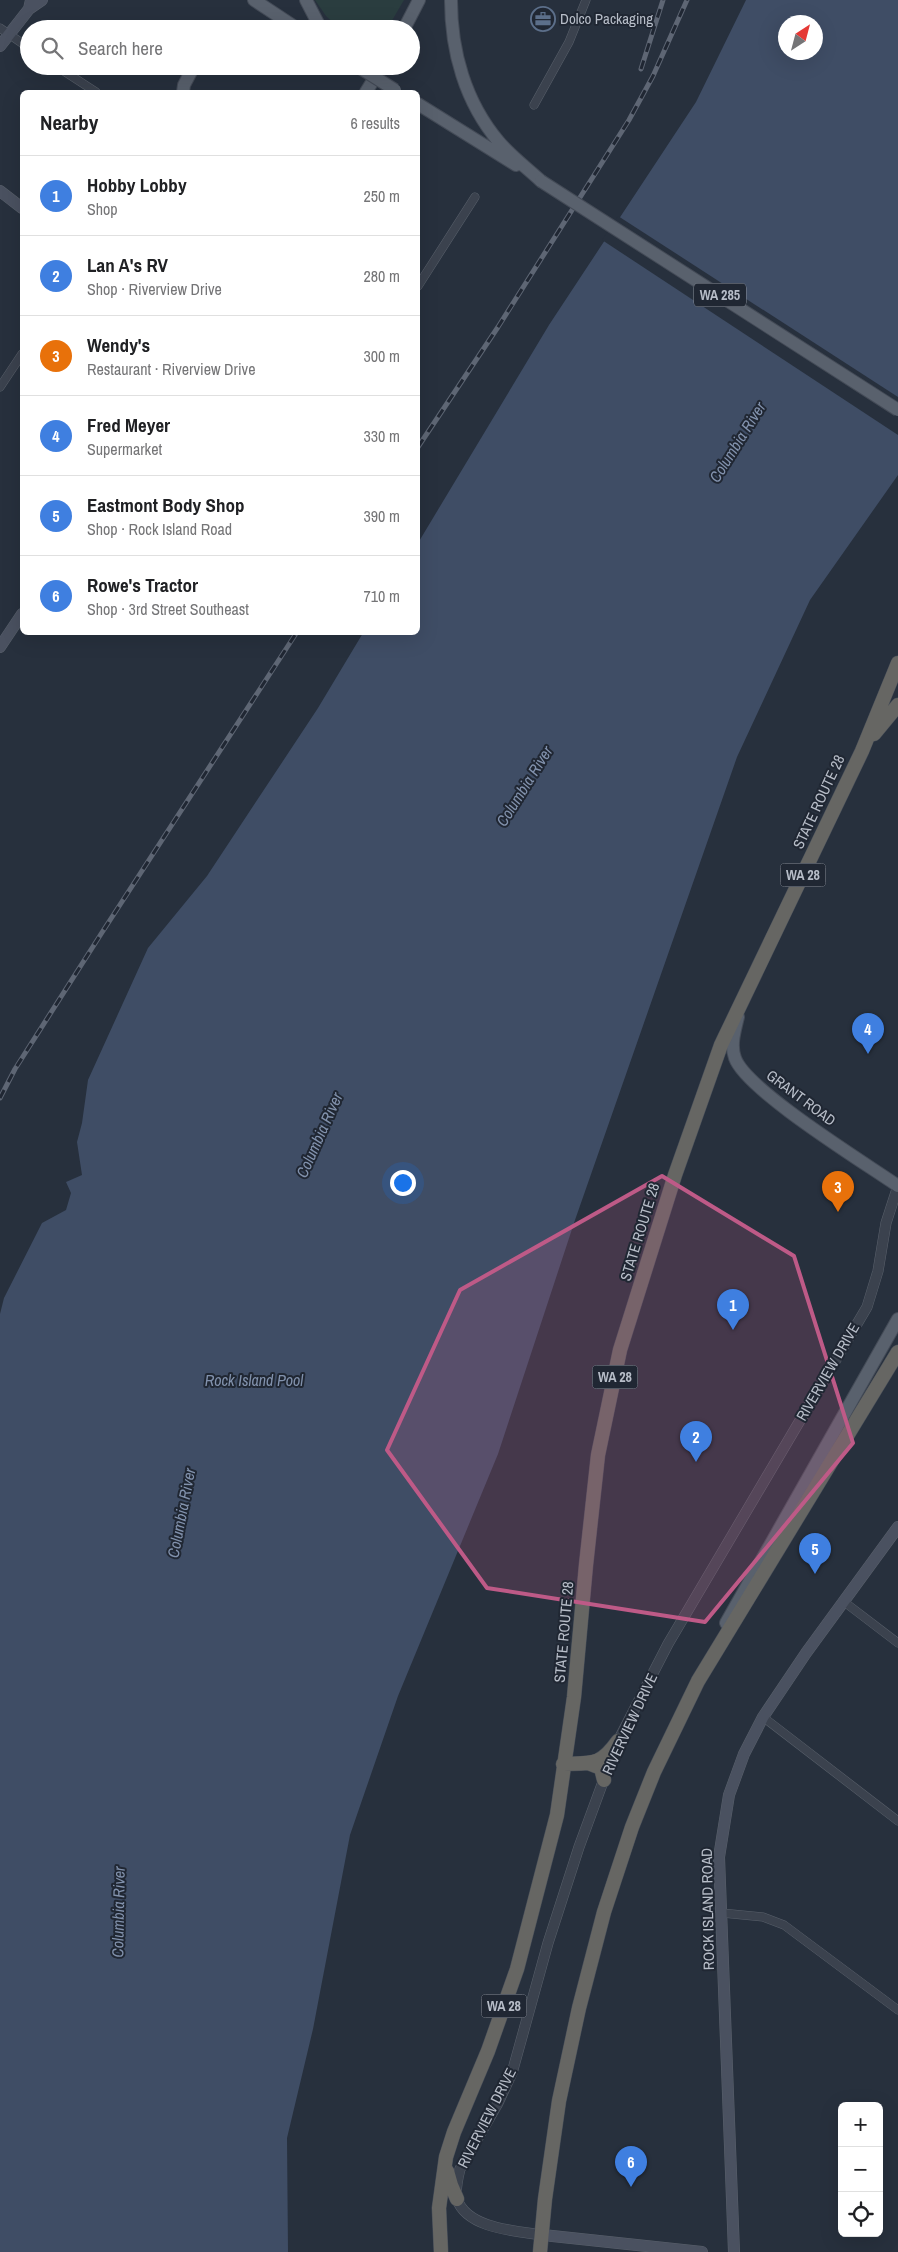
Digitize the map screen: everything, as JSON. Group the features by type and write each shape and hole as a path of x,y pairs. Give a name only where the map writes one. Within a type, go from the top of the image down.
{"highway":[{"name":"STATE ROUTE 28","path":"446,2157 454,2132 488,2051 517,1969 557,1815 574,1697 598,1455 620,1350 682,1156 721,1045 862,751 898,663"},
{"path":"862,751 898,705"},
{"path":"540,2252 545,2199 559,2101 579,2008 604,1912 632,1827 654,1772 684,1706 898,1352"},
{"path":"564,1764 588,1763 605,1758 618,1741"},
{"path":"588,1763 603,1770 604,1780"},
{"path":"446,2157 448,2176 457,2199"},
{"name":"WA 28","path":"441,2252 439,2208 446,2157"}],"main road":[{"path":"0,46 4,32 30,4 42,0"},
{"path":"254,0 284,20"},
{"path":"306,0 316,20"},
{"path":"409,20 419,0"},
{"path":"451,0 456,58 471,100 499,142 541,180"},
{"path":"183,90 189,75"},
{"path":"371,75 395,90"},
{"path":"367,90 376,75"},
{"name":"WA 285","path":"420,105 541,180 898,410"},
{"path":"0,190 20,206"},
{"path":"0,648 20,617"},
{"name":"GRANT ROAD","path":"740,1007 733,1047 735,1059 745,1076 800,1118 898,1186"},
{"path":"713,1656 719,1636 898,1319"},
{"name":"ROCK ISLAND ROAD","path":"734,2252 719,1857 729,1795 744,1754 763,1717 843,1601 898,1527"},
{"path":"542,2235 702,2252"}],"street":[{"path":"534,105 569,42 586,0"},
{"path":"4,32 20,42"},
{"path":"70,75 93,90"},
{"path":"420,283 475,197"},
{"path":"0,387 20,357"},
{"name":"RIVERVIEW DRIVE","path":"457,2199 457,2180 460,2169 498,2103 512,2072 579,1847 618,1741 670,1640 867,1307 878,1271 886,1223 898,1186"},
{"path":"843,1601 898,1643"},
{"path":"763,1717 898,1821"},
{"path":"722,1913 763,1917 784,1925 898,2010"},
{"path":"457,2199 465,2211 483,2223 542,2235"}],"highlighted area":[{"path":"662,1176 794,1256 853,1443 705,1622 487,1588 387,1450 460,1290"}],"shaded area":[{"path":"315,0 404,0 392,20 330,20"}],"water":[{"name":"Rock Island Pool","path":"746,0 898,0 898,475 810,600 737,757 575,1220 498,1454 398,1696 350,1835 313,2029 287,2138 288,2252 0,2252 0,1314 4,1298 42,1223 66,1210 71,1193 66,1182 82,1175 77,1142 82,1123 88,1080 148,948 207,876 318,708 362,635 420,635 420,540 549,325 696,102"}],"pier":[{"path":"618,216 898,397 898,435 602,240"}],"railway":[{"path":"641,69 663,0"},
{"path":"420,444 498,327 629,120 653,76 687,0"},
{"path":"0,1098 15,1069 101,934 295,635"}],"place":[{"name":"Dolco Packaging","path":"543,19"},
{"name":"Fred Meyer","path":"868,1054"},
{"name":"Wendy's","path":"838,1212"},
{"name":"Hobby Lobby","path":"733,1330"},
{"name":"Lan A's RV","path":"696,1462"},
{"name":"Eastmont Body Shop","path":"815,1574"},
{"name":"Rowe's Tractor","path":"631,2187"}],"water label":[{"name":"Columbia River","path":"737,442"},
{"name":"Columbia River","path":"524,786"},
{"name":"Columbia River","path":"319,1135"},
{"name":"Columbia River","path":"181,1513"},
{"name":"Columbia River","path":"118,1912"}]}
